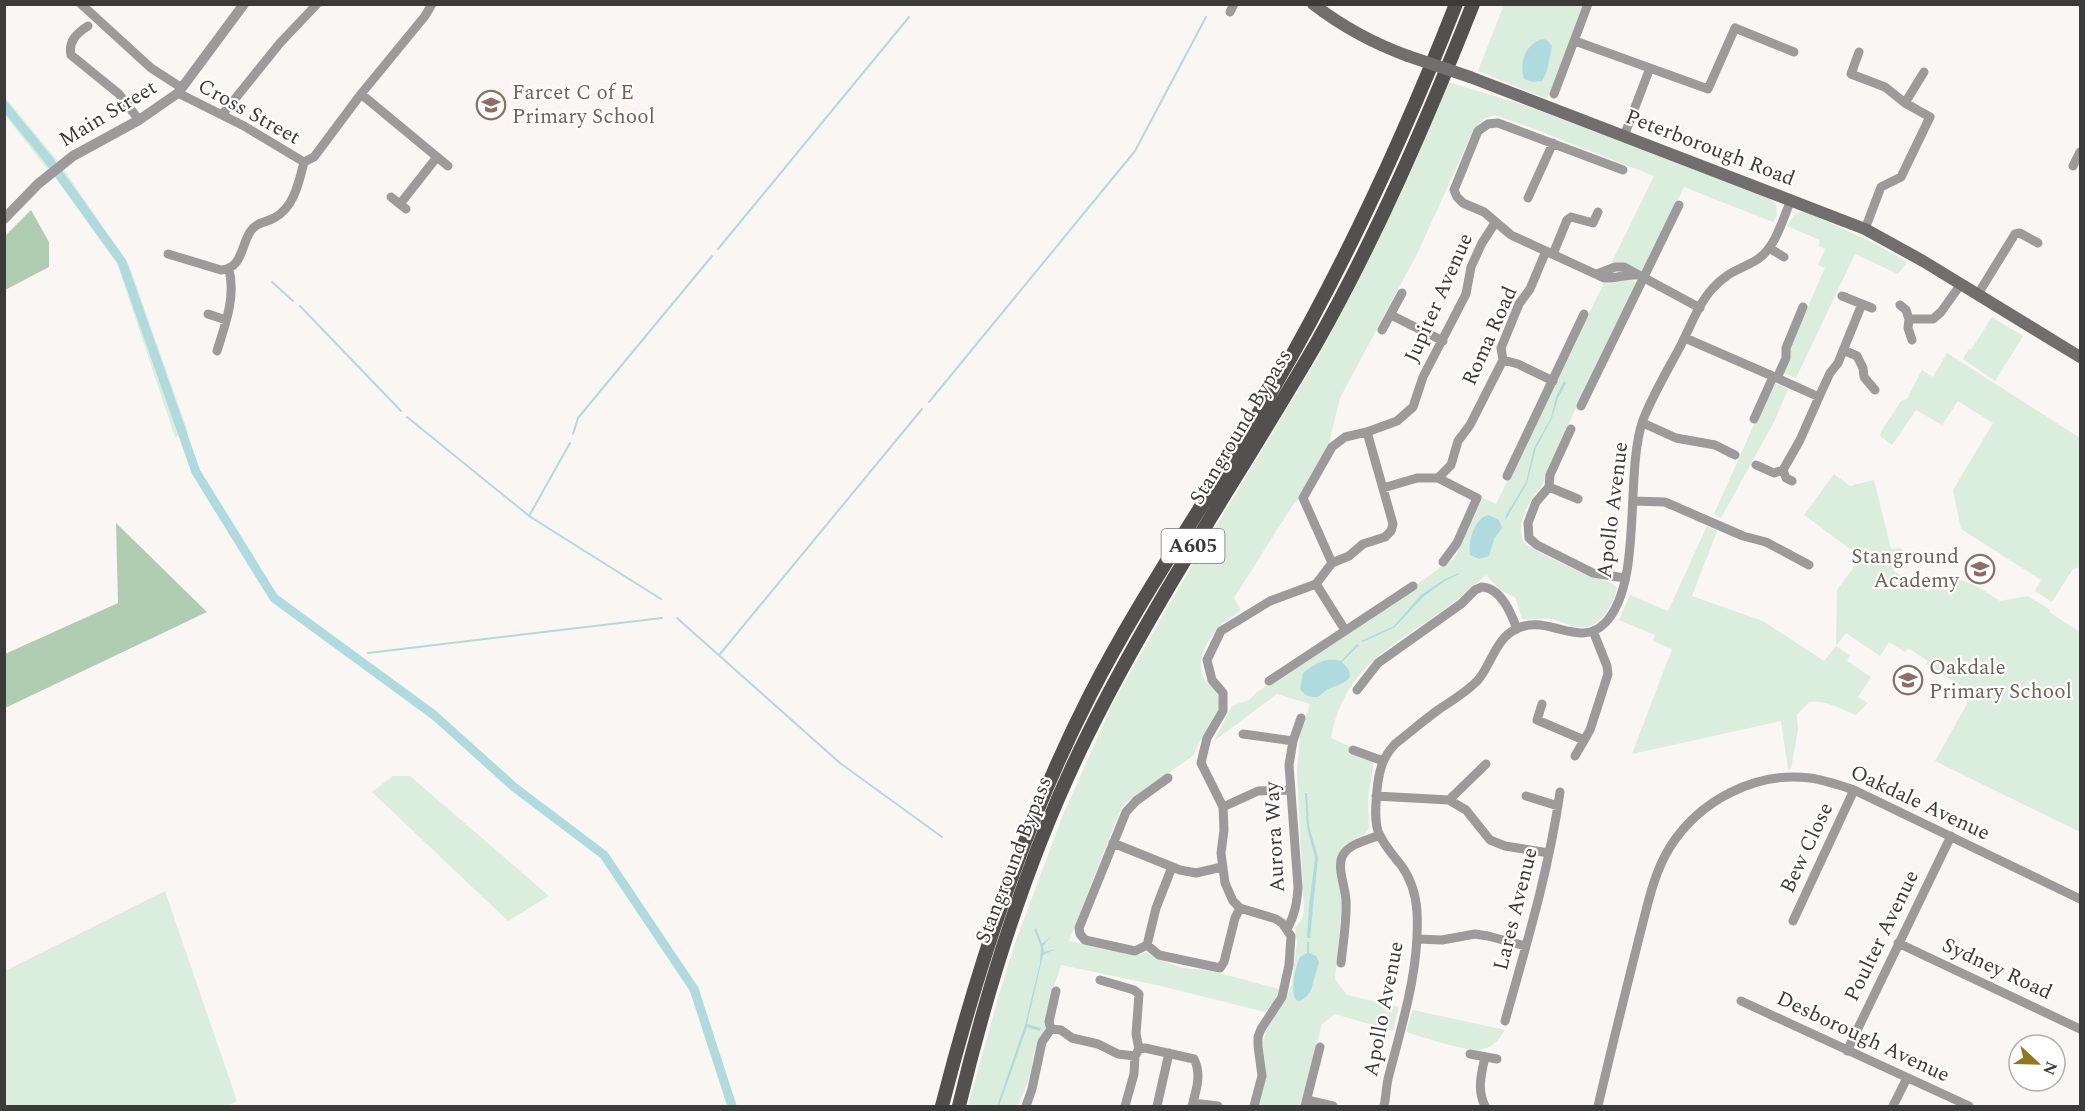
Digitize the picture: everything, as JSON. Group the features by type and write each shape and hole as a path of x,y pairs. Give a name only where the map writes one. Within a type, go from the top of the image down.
{"main road":[{"name":"Peterborough Road","path":"1312,4 1359,36 1408,56 1470,77 1865,229 1978,294 2080,357"},
{"name":"Stanground Bypass","path":"942,1107 973,993 999,912 1028,834 1065,747 1112,655 1170,553 1270,394 1316,312 1361,226 1456,4"},
{"name":"Stanground Bypass","path":"959,1107 975,1038 1008,935 1059,796 1087,735 1177,573 1333,312 1393,190 1473,4"}],"street":[{"name":"Cross Street","path":"81,4 151,68 180,90 304,162"},
{"name":"Main Street","path":"4,219 45,177 73,156 139,120 180,90 244,4"},
{"path":"222,115 280,43 317,4"},
{"path":"168,254 221,270 229,270 241,255 250,231 258,223 274,218 284,210 293,196 304,162 314,157 432,4"},
{"path":"1554,94 1588,4"},
{"path":"88,26 78,32 72,40 69,48 71,55 95,76 105,76 139,120"},
{"path":"1575,40 1708,89 1735,28 1794,52"},
{"path":"1859,52 1851,74 1884,87 1905,103 1930,117 1901,177 1881,187 1865,229"},
{"path":"1624,136 1650,68"},
{"path":"1905,103 1924,72"},
{"path":"361,94 448,166"},
{"path":"1623,170 1498,123 1488,124 1478,131 1454,190 1463,203 1484,212 1511,235 1610,279 1623,275 1640,277 1700,308"},
{"path":"1528,198 1553,143"},
{"path":"2073,166 2080,152"},
{"path":"391,197 403,207 437,157"},
{"name":"Apollo Avenue","path":"1593,631 1604,625 1617,606 1625,578 1642,423 1700,308 1712,289 1727,274 1759,259 1769,248 1791,200"},
{"path":"1581,406 1612,352 1640,277 1679,205"},
{"name":"Roma Road","path":"1438,478 1450,465 1458,441 1470,425 1503,360 1501,348 1519,304 1530,289 1567,219 1571,217 1593,223 1598,212"},
{"name":"Jupiter Avenue","path":"1332,563 1303,498 1332,447 1345,437 1397,422 1413,407 1423,377 1466,294 1471,267 1482,243 1496,223"},
{"path":"1978,294 2015,234 2020,233 2038,243"},
{"path":"1769,248 1784,257"},
{"path":"217,351 232,289 229,270"},
{"path":"1909,319 1933,319 1941,312 1960,284"},
{"path":"1382,330 1402,293"},
{"path":"1842,296 1872,308"},
{"path":"1756,465 1774,473 1783,470 1843,350 1862,304"},
{"path":"1900,305 1906,310 1912,340"},
{"path":"1754,419 1786,358 1786,348 1803,307"},
{"path":"208,314 226,320"},
{"path":"1507,476 1584,314"},
{"path":"1391,315 1443,340"},
{"path":"1685,338 1819,396"},
{"path":"1843,350 1857,356 1863,368 1864,377 1875,390"},
{"path":"1503,360 1518,364 1553,381"},
{"path":"1642,423 1676,438 1715,446 1735,455"},
{"path":"1571,429 1550,476 1549,487 1536,502 1528,523 1529,537 1537,545 1593,573 1625,578"},
{"path":"1254,1107 1262,1076 1258,1037 1282,997 1286,983 1291,936 1287,928 1276,919 1240,908 1229,894 1222,867 1223,807 1201,763 1207,738 1223,711 1223,693 1212,680 1207,660 1221,631 1270,601 1316,584 1332,563 1349,556 1363,544 1385,537 1391,531 1393,524 1367,432"},
{"path":"1783,470 1786,478 1792,481"},
{"path":"1383,488 1417,478 1438,478 1478,498 1457,543 1443,562"},
{"path":"1549,487 1578,499"},
{"path":"1633,501 1665,502 1743,536 1766,542 1809,566"},
{"path":"1316,584 1345,630"},
{"path":"1269,681 1413,586"},
{"path":"1357,690 1394,651 1482,587 1491,590 1507,604 1518,629 1541,624 1579,634 1593,631 1608,674 1590,730 1575,756"},
{"name":"Apollo Avenue","path":"1384,1107 1387,1083 1411,988 1417,939 1417,911 1408,877 1386,846 1376,821 1379,770 1395,744 1478,680 1503,639 1518,629"},
{"path":"1542,704 1537,720 1584,740"},
{"name":"Aurora Way","path":"1287,928 1295,912 1298,887 1289,765 1293,741 1301,718"},
{"path":"1243,734 1293,741"},
{"path":"1353,750 1383,761"},
{"path":"1449,800 1486,764"},
{"name":"Oakdale Avenue","path":"1598,1107 1652,890 1669,849 1684,826 1707,806 1732,791 1763,781 1794,777 1832,782 1854,790 2080,899"},
{"path":"1168,778 1136,801 1126,812 1079,928 1080,934 1085,940 1135,951 1147,945 1156,908 1172,867"},
{"path":"1223,807 1258,791 1291,790"},
{"name":"Bew Close","path":"1793,921 1854,790"},
{"name":"Lares Avenue","path":"1505,1021 1549,853 1560,792"},
{"path":"1376,796 1449,800 1466,810 1490,840 1505,846 1549,853"},
{"path":"1526,796 1558,806"},
{"path":"1341,963 1350,922 1341,862 1342,855 1348,848 1380,835"},
{"name":"Poulter Avenue","path":"1846,1051 1951,836"},
{"path":"1113,843 1172,867 1196,873 1222,867"},
{"path":"1147,945 1159,956 1220,968 1224,962 1235,918 1240,908"},
{"path":"1417,939 1442,940 1475,934 1525,946"},
{"name":"Sydney Road","path":"1898,943 2080,1029"},
{"path":"1100,980 1134,990 1138,994 1137,1053 1125,1107"},
{"path":"1051,1029 1049,1022 1056,991"},
{"name":"Desborough Avenue","path":"1741,1001 1969,1107"},
{"path":"1051,1029 1061,1030 1072,1038 1098,1044 1118,1054 1137,1053 1145,1048 1194,1059 1198,1067 1198,1077 1192,1105 1218,1107"},
{"path":"1026,1107 1042,1042 1051,1029"},
{"path":"1320,1047 1320,1065 1306,1103 1333,1107"},
{"path":"1157,1107 1169,1053"},
{"path":"1470,1054 1497,1059"},
{"path":"1485,1057 1480,1086 1480,1096 1485,1107"},
{"path":"1893,1107 1908,1078"}],"green space":[{"path":"1504,5 1583,5 1547,99 1478,71"},
{"path":"1448,82 1524,105 1769,198 1776,204 1777,216 1773,222 1684,187 1643,272 1629,265 1612,262 1654,176 1495,115 1482,120 1473,131 1418,252 1340,398 1328,447 1298,500 1234,598 1241,610 1219,627 1207,644 1201,665 1204,678 1219,700 1215,718 1194,755 1125,803 1069,941 1131,954 1139,955 1147,952 1162,961 1183,968 1208,970 1279,989 1273,1003 1265,1012 1161,986 1061,965 1053,989 1046,1028 1033,1056 1031,1074 1018,1106 968,1106 1014,946 1063,815 1114,701 1171,601 1317,359 1408,179"},
{"path":"4,96 57,160 47,169 5,115"},
{"path":"64,170 129,265 188,432 175,437 117,263 55,177"},
{"path":"31,210 49,242 49,267 5,290 5,236"},
{"path":"1800,212 1808,213 1876,244 1907,262 1898,274 1855,254 1796,378 1783,373 1790,347 1825,268 1818,265 1825,249 1818,246 1820,240 1787,226 1794,215"},
{"path":"1624,279 1638,282 1576,407 1542,486 1525,511 1521,526 1523,541 1527,545 1553,560 1614,585 1617,588 1612,602 1598,621 1585,627 1550,619 1522,619 1515,597 1500,590 1486,575 1451,604 1385,650 1357,678 1337,715 1331,738 1349,746 1349,754 1374,761 1368,798 1369,828 1365,834 1346,844 1340,853 1342,906 1335,979 1347,995 1399,1007 1393,1031 1335,1014 1322,1024 1300,1106 1258,1106 1266,1076 1263,1043 1266,1031 1292,984 1297,941 1295,928 1304,912 1297,771 1300,736 1310,704 1277,694 1214,741 1232,706 1249,700 1257,692 1376,614 1454,559 1483,498 1496,504 1604,283"},
{"path":"1992,317 2023,336 1995,381 1963,359"},
{"path":"1947,353 2080,438 2080,567 2073,569 2052,602 2035,591 2041,580 1961,529 1953,490 1993,423 1958,401 1942,425 1916,410 1892,445 1880,436 1901,401 1907,399 1922,370 1933,377"},
{"path":"1773,382 1788,389 1775,420 1721,518 1714,514"},
{"path":"1834,474 1850,486 1874,480 1891,549 1901,548 1904,554 1894,571 1928,592 1947,581 1956,580 1973,585 2000,601 2028,596 2080,632 2080,832 1935,761 1973,693 1926,664 1928,661 1908,648 1905,652 1889,642 1880,656 1846,633 1836,646 1837,590 1861,557 1804,515"},
{"path":"116,523 207,612 5,708 5,654 118,603"},
{"path":"1707,526 1717,531 1692,596 1763,621 1824,661 1836,646 1850,656 1847,661 1871,677 1858,697 1868,703 1856,715 1828,704 1809,702 1797,715 1798,729 1791,769 1788,769 1781,721 1632,754 1672,649 1653,641 1655,635 1619,620 1630,595 1668,611"},
{"path":"393,776 410,776 549,896 508,921 372,792"},
{"path":"165,891 237,1101 227,1106 5,1106 5,971"},
{"path":"1413,1010 1505,1030 1499,1039 1488,1048 1477,1050 1457,1047 1406,1032"}],"water":[{"path":"1542,39 1547,40 1552,46 1547,71 1542,81 1533,82 1524,79 1523,60 1531,45"},
{"path":"1564,381 1566,383 1558,398 1552,418 1536,448 1527,483 1505,521 1506,515 1526,482 1534,448 1551,418 1556,397"},
{"path":"1488,515 1499,520 1502,528 1494,539 1489,556 1479,559 1470,555 1471,538 1479,521"},
{"path":"1459,573 1423,597 1395,627 1361,641 1394,626 1421,595 1445,579"},
{"path":"1357,644 1359,645 1342,662 1350,676 1345,682 1328,689 1318,697 1308,696 1300,689 1303,673 1321,662 1341,661"},
{"path":"1305,793 1307,793 1309,826 1318,858 1310,938 1307,938 1315,858 1307,827"},
{"path":"1036,928 1042,944 1051,936 1043,946 1044,952 1056,949 1043,955 1027,1024 1041,1028 1040,1031 1027,1027 999,1106 997,1106 1025,1025 1040,963 1041,947 1034,929"},
{"path":"1307,942 1309,942 1309,953 1316,956 1319,962 1311,990 1300,1001 1294,996 1294,978 1300,957 1307,953"}],"waterway":[{"path":"718,249 909,17"},
{"path":"929,402 1135,151 1206,17"},
{"path":"4,105 48,159 122,262 196,472 274,598 434,715 514,787 604,855 694,989 732,1106"},
{"path":"573,434 578,418 712,256"},
{"path":"272,282 293,301"},
{"path":"300,306 401,411"},
{"path":"720,654 922,409"},
{"path":"407,417 528,515"},
{"path":"570,443 529,516 661,599"},
{"path":"368,653 662,618"},
{"path":"677,618 840,763 942,837"}],"place":[{"name":"Farcet C of E Primary School","path":"491,105"},
{"name":"Stanground Academy","path":"1980,569"},
{"name":"Oakdale Primary School","path":"1908,680"}]}
